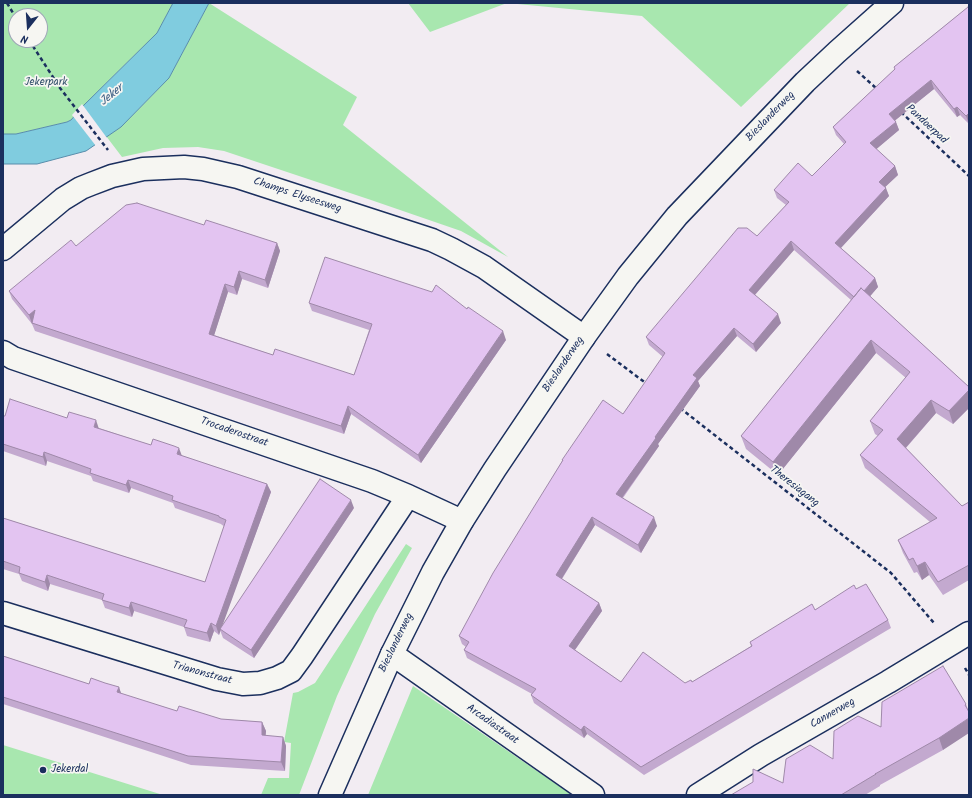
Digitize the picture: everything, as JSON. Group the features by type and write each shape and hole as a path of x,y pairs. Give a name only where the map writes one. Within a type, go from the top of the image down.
{"street":[{"name":"Bieslanderweg","path":"330,795 392,654 433,572 462,521 503,457 584,337 628,276 677,216 795,93 837,52 892,3"},
{"name":"Champs Elyseesweg","path":"3,249 63,199 91,184 112,176 143,170 184,167 203,169 238,177 432,240 484,267 584,337"},
{"name":"Trocaderostraat","path":"3,352 13,358 372,481 462,521"},
{"name":"Trianonstraat","path":"3,613 217,680 243,684 260,683 277,678 291,671 408,496"},
{"name":"Cannerweg","path":"698,795 761,755 888,682 960,638"},
{"name":"Arcadiastraat","path":"392,654 593,795"}],"path":[{"path":"34,48 60,88 111,154"},
{"path":"837,52 877,90"},
{"name":"Pandoerpad","path":"900,111 969,176"},
{"path":"584,337 650,386"},
{"name":"Theresiagang","path":"675,404 891,573 960,638 969,676"}],"green space":[{"name":"Jekerpark","path":"3,3 173,3 157,33 84,105 71,120 16,134 3,134"},
{"path":"209,3 357,97 343,125 508,257 461,231 224,151 198,147 163,148 122,157 106,136 121,127 169,78"},
{"path":"408,3 507,3 430,32"},
{"path":"507,3 850,3 741,107 642,16"},
{"path":"406,544 412,548 375,614 337,696 299,795 261,795 268,778 289,778 291,743 284,742 293,693 315,683"},
{"path":"413,686 572,795 368,795"},
{"name":"Jekerdal","path":"3,745 163,795 3,795"}],"water":[{"name":"Jeker","path":"173,3 209,3 169,78 121,127 86,151 37,164 3,164 3,134 16,134 71,120 84,105 157,33"}],"pier":[{"path":"82,104 107,138 96,146 72,115"}],"building":[{"path":"968,7 969,113 966,116 957,107 954,109 931,80 889,114 896,122 870,143 895,166 879,182 886,188 835,243 875,278 864,291 861,288 854,297 791,241 749,290 778,314 753,344 734,328 693,375 697,378 616,494 654,517 638,545 592,517 556,575 599,603 569,646 621,682 643,652 685,683 691,680 692,682 752,646 750,642 812,604 815,610 854,585 856,589 866,584 888,620 641,767 584,726 581,730 531,695 536,689 464,650 469,642 459,636 493,573 562,460 603,400 623,414 665,353 646,337 738,228 747,228 757,236 789,202 774,190 798,163 812,176 846,142 833,127 895,69 894,67"},
{"path":"137,203 204,225 206,220 277,243 265,280 239,271 234,287 225,284 209,334 273,355 275,349 354,375 372,324 309,303 325,257 432,292 436,285 467,309 468,307 503,331 418,455 348,406 341,426 32,323 35,310 29,315 9,291 71,240 76,246 126,205"},
{"path":"861,288 969,387 969,390 949,411 931,400 897,439 962,506 969,502 969,565 938,582 925,562 917,566 913,558 909,560 898,540 937,518 860,455 883,430 870,421 910,372 871,340 773,462 741,436"},
{"path":"10,399 67,418 69,412 96,420 94,427 151,445 153,439 179,448 177,454 267,484 216,626 211,623 207,633 184,627 187,620 131,602 129,608 102,600 104,594 47,575 45,582 19,573 20,567 3,561 3,518 205,582 226,520 219,516 172,500 173,496 128,480 126,485 90,473 91,469 44,452 43,457 3,444 3,416 5,416"},
{"path":"320,479 351,500 251,650 220,629"},
{"path":"3,656 89,684 91,678 119,687 117,692 177,711 179,706 221,719 262,722 262,735 283,737 281,762 188,756 3,697"},
{"path":"943,666 966,704 965,705 969,712 969,718 939,738 841,795 731,795 753,782 753,769 783,783 786,759 810,745 833,759 834,731 858,716 881,727 882,702"}],"place":[{"name":"Jekerdal","path":"43,770"}]}
